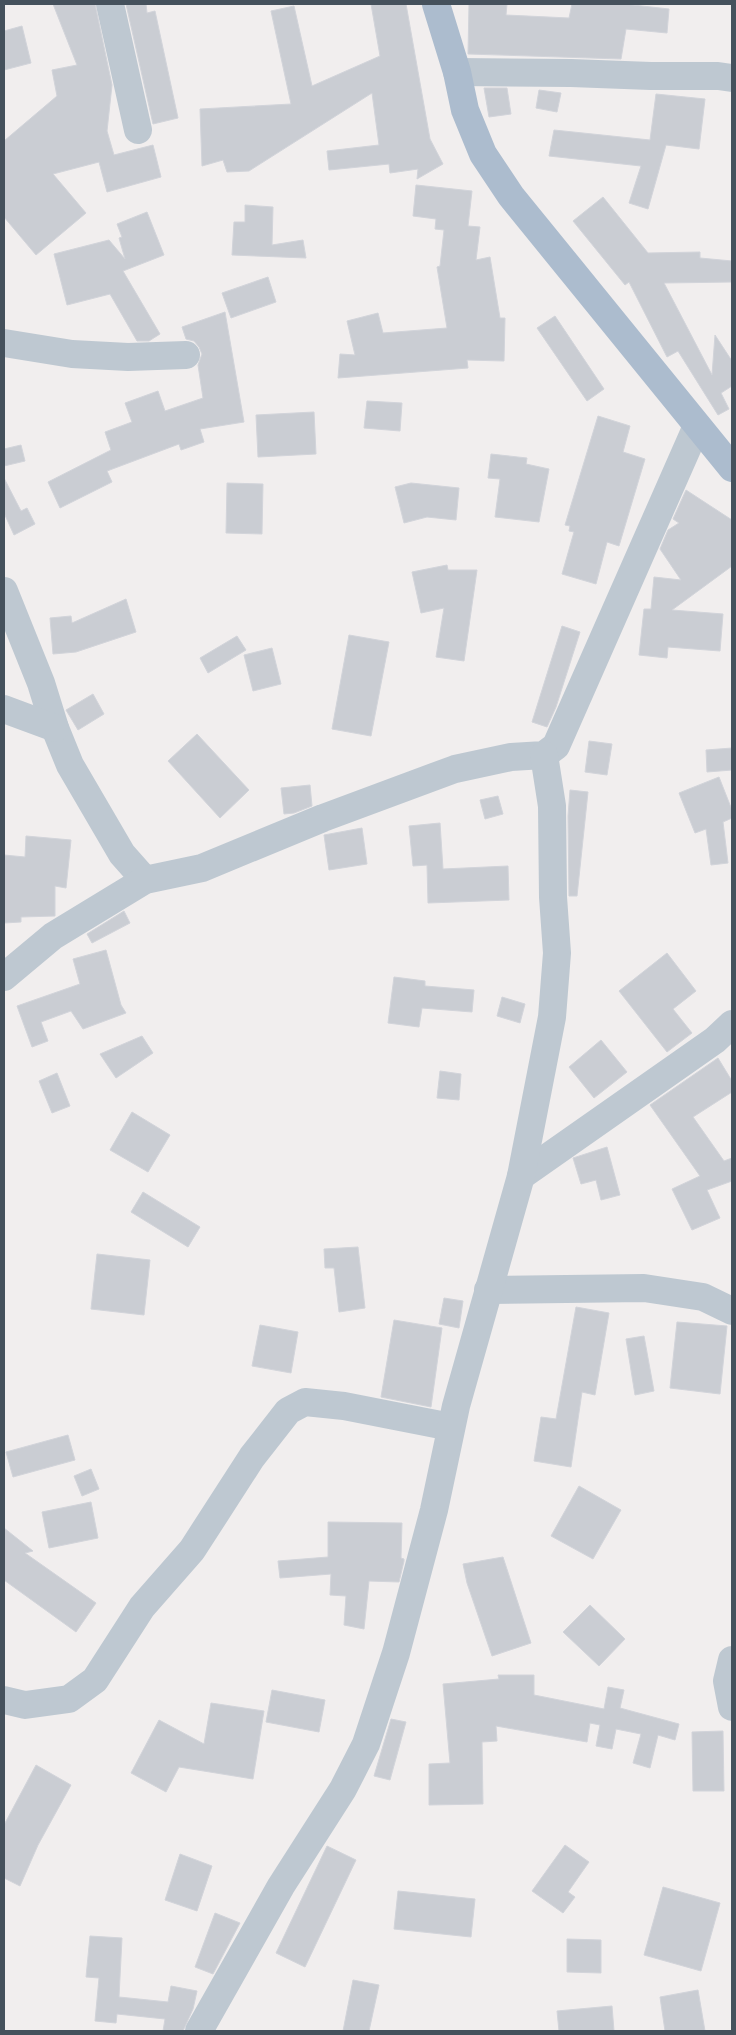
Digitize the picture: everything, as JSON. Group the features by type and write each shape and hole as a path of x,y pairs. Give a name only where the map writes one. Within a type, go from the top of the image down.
{"main road":[{"path":"436,4 457,72 465,110 483,154 511,196 732,468"}],"street":[{"path":"110,4 138,130"},
{"path":"457,72 718,76 732,78"},
{"path":"4,343 72,354 128,357 186,355"},
{"path":"4,976 53,936 145,880 202,868 368,801 455,769 511,757 544,756 556,746 571,716 635,563 697,426"},
{"path":"4,591 41,683 55,728 70,765 95,812 122,854 145,880"},
{"path":"4,709 55,728"},
{"path":"199,2031 256,1929 343,1789 366,1744 396,1653 434,1510 451,1427 521,1176 552,1017 557,954 553,897 552,806 544,756"},
{"path":"521,1176 716,1040 732,1024"},
{"path":"488,1290 644,1288 703,1297 732,1311"},
{"path":"4,1700 25,1705 69,1699 94,1680 142,1608 192,1550 252,1457 288,1410 305,1402 344,1406 451,1427"},
{"path":"732,1660 727,1681 732,1706"}],"building":[{"path":"53,4 95,4 112,85 107,131 114,155 153,145 161,177 107,192 99,162 53,174 86,213 36,255 4,217 4,141 57,96 52,70 77,65"},
{"path":"126,4 146,4 147,13 155,11 178,118 153,124"},
{"path":"371,4 406,4 430,139 443,164 417,179 418,169 390,173 389,164 329,170 327,151 379,145 372,93 249,171 227,172 223,160 202,166 200,109 291,104 271,11 294,6 312,86 380,56"},
{"path":"469,4 507,4 506,15 569,18 572,4 624,4 669,9 667,33 626,29 621,59 468,54"},
{"path":"22,26 31,63 4,70 4,31"},
{"path":"484,88 507,88 511,114 489,117"},
{"path":"539,90 561,93 557,112 536,108"},
{"path":"656,94 705,99 699,149 666,145 648,209 629,203 641,166 549,156 554,130 650,140"},
{"path":"416,185 472,191 468,226 480,227 476,260 490,257 500,318 505,318 504,361 467,360 468,368 338,378 340,354 355,355 347,321 378,313 383,333 447,328 437,267 440,266 444,230 435,229 436,219 413,216"},
{"path":"603,197 648,253 700,252 700,258 732,261 732,282 664,283 712,375 715,335 732,361 732,386 721,393 729,409 718,415 678,351 667,357 629,282 625,285 573,221"},
{"path":"245,205 273,207 272,245 303,240 306,258 232,255 234,222 245,222"},
{"path":"147,212 164,255 123,271 160,334 149,341 137,341 110,294 67,305 54,254 109,240 125,259 119,238 122,237 117,224"},
{"path":"268,277 276,302 231,318 222,293"},
{"path":"225,312 244,422 200,429 204,442 181,450 179,444 107,471 112,482 60,508 48,482 111,450 105,432 132,422 125,403 158,391 165,411 203,398 198,365 202,354 194,341 186,339 182,327"},
{"path":"555,316 604,389 587,401 537,328"},
{"path":"367,401 402,403 400,431 364,428"},
{"path":"314,412 316,454 258,457 256,415"},
{"path":"598,416 630,426 623,452 645,459 619,546 607,542 596,584 562,574 574,532 569,531 570,526 565,525"},
{"path":"21,445 25,461 4,466 4,449"},
{"path":"491,454 527,458 526,464 549,469 539,522 495,517 500,479 488,478"},
{"path":"4,478 21,511 27,508 35,524 14,535 4,513"},
{"path":"227,483 263,484 262,534 226,533"},
{"path":"411,483 459,488 456,520 427,517 404,523 395,487"},
{"path":"686,490 732,520 732,566 672,610 723,614 720,651 668,647 667,658 639,655 644,609 651,609 654,577 681,580 660,549 668,530 679,523 673,519"},
{"path":"447,565 448,570 477,570 464,661 436,657 444,608 421,613 412,572"},
{"path":"126,599 136,632 76,652 53,654 50,618 71,616 72,623"},
{"path":"562,626 580,632 556,707 547,727 532,722"},
{"path":"349,635 389,642 371,736 332,729"},
{"path":"237,636 246,650 208,673 200,658"},
{"path":"272,648 281,684 253,691 244,655"},
{"path":"93,694 104,714 78,730 66,710"},
{"path":"197,734 249,790 220,818 168,761"},
{"path":"589,741 612,744 607,775 585,772"},
{"path":"732,748 732,770 707,772 706,750"},
{"path":"719,777 732,810 732,818 723,822 728,863 711,865 706,829 695,833 679,793"},
{"path":"310,785 312,806 294,813 284,814 281,788"},
{"path":"570,790 588,792 577,896 569,896 568,816"},
{"path":"498,796 503,814 485,819 480,800"},
{"path":"440,823 443,869 508,866 509,900 428,903 427,865 413,866 409,826"},
{"path":"362,828 367,864 329,870 324,835"},
{"path":"26,836 71,840 66,888 55,886 55,916 21,917 21,922 4,923 4,855 25,857"},
{"path":"124,911 130,923 92,943 87,934"},
{"path":"106,950 121,1005 126,1013 83,1029 71,1011 41,1022 48,1041 32,1047 17,1006 80,984 73,959"},
{"path":"667,953 696,991 673,1009 692,1033 667,1052 619,991"},
{"path":"394,977 425,981 425,986 474,990 472,1012 422,1008 419,1027 388,1023"},
{"path":"502,997 525,1004 520,1023 497,1016"},
{"path":"142,1036 153,1053 116,1078 100,1054"},
{"path":"601,1040 627,1072 594,1098 569,1067"},
{"path":"718,1058 732,1081 732,1092 693,1117 724,1161 732,1158 732,1181 707,1190 720,1218 692,1230 672,1189 700,1176 650,1105"},
{"path":"440,1071 461,1074 459,1100 437,1098"},
{"path":"57,1073 70,1106 52,1113 39,1081"},
{"path":"132,1112 170,1135 148,1172 110,1150"},
{"path":"607,1147 620,1195 601,1200 596,1180 581,1184 573,1158"},
{"path":"143,1192 200,1227 188,1247 131,1212"},
{"path":"358,1247 365,1308 339,1312 334,1268 325,1268 324,1249"},
{"path":"97,1254 150,1260 144,1315 91,1309"},
{"path":"444,1298 463,1301 459,1328 439,1324"},
{"path":"576,1307 609,1313 595,1395 582,1392 571,1467 534,1461 541,1417 556,1419"},
{"path":"394,1320 442,1328 431,1407 381,1397"},
{"path":"677,1322 727,1326 720,1394 670,1388"},
{"path":"260,1325 298,1332 291,1373 252,1366"},
{"path":"644,1336 654,1391 635,1395 626,1339"},
{"path":"68,1435 75,1460 13,1477 6,1452"},
{"path":"91,1469 99,1489 82,1496 74,1476"},
{"path":"579,1486 621,1510 593,1559 551,1536"},
{"path":"91,1502 98,1538 49,1548 42,1512"},
{"path":"328,1522 402,1523 401,1558 404,1561 399,1582 369,1581 364,1629 344,1625 346,1596 330,1595 331,1574 280,1578 278,1561 328,1557"},
{"path":"4,1528 33,1551 25,1553 96,1603 76,1632 4,1580"},
{"path":"503,1557 531,1643 492,1656 467,1583 463,1564"},
{"path":"590,1605 625,1639 599,1666 563,1632"},
{"path":"498,1675 534,1675 534,1695 604,1709 608,1687 624,1690 620,1708 679,1724 675,1740 658,1735 650,1768 633,1763 641,1734 616,1729 612,1749 596,1746 600,1725 590,1723 587,1742 496,1726 497,1741 482,1742 483,1804 429,1805 429,1764 450,1763 443,1684 499,1679"},
{"path":"272,1690 325,1700 319,1732 266,1722"},
{"path":"211,1703 264,1711 253,1779 179,1767 166,1792 131,1773 159,1720 204,1744"},
{"path":"391,1719 406,1722 390,1780 374,1776"},
{"path":"723,1731 724,1791 693,1791 692,1732"},
{"path":"36,1765 71,1785 38,1845 20,1886 4,1878 4,1825"},
{"path":"565,1845 589,1862 568,1892 575,1897 563,1913 532,1891"},
{"path":"327,1846 356,1860 305,1967 276,1953"},
{"path":"180,1854 212,1866 197,1911 165,1900"},
{"path":"663,1887 720,1903 701,1971 644,1955"},
{"path":"398,1891 475,1899 471,1937 394,1929"},
{"path":"215,1913 240,1923 213,1974 195,1967"},
{"path":"90,1936 122,1938 119,1997 168,2002 171,1986 197,1991 193,2009 183,2031 163,2031 165,2019 117,2014 116,2023 95,2021 99,1978 86,1977"},
{"path":"567,1939 601,1940 601,1973 567,1972"},
{"path":"353,1980 379,1985 369,2031 343,2031"},
{"path":"698,1990 705,2031 665,2031 660,1997"},
{"path":"612,2006 614,2031 559,2031 557,2011"}]}
